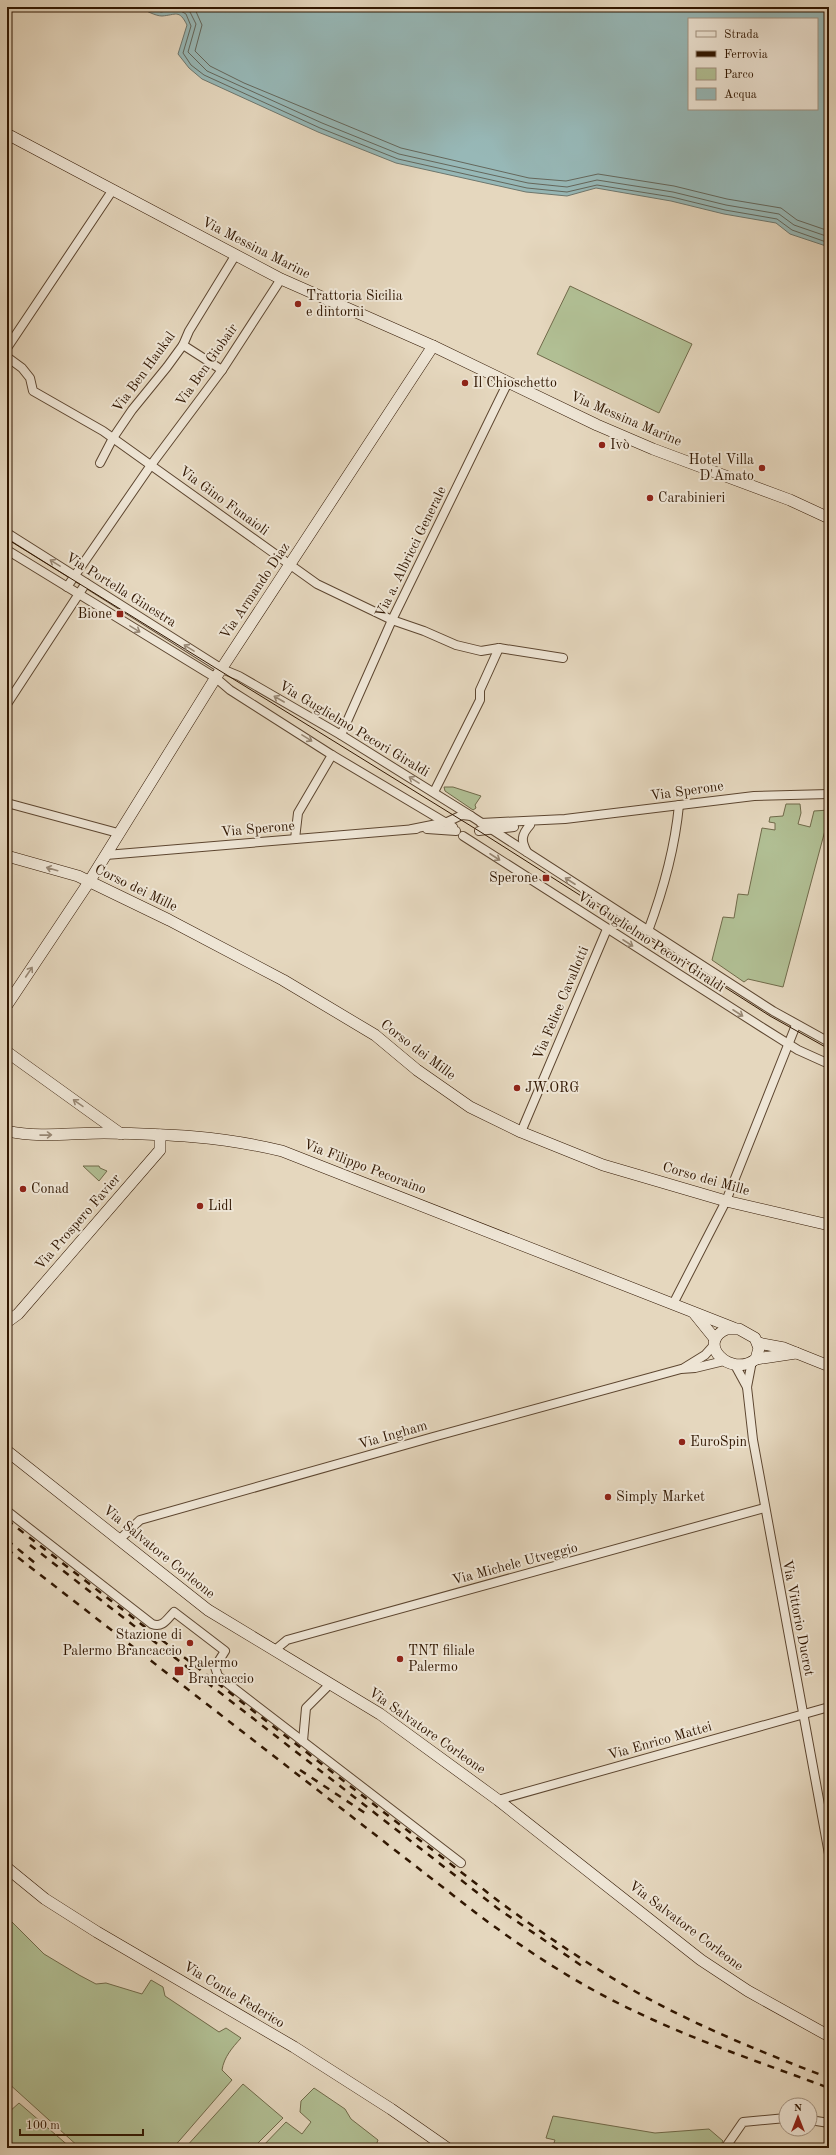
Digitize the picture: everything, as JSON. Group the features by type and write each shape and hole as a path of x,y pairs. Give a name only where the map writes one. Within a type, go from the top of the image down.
{"street":[{"name":"Via Messina Marine","path":"7,134 281,279 433,346 639,443 790,500 829,518"},
{"path":"7,348 112,190"},
{"name":"Via Ben Haukal","path":"100,462 113,438 132,410 183,345 189,331 235,256"},
{"name":"Via Ben Giobair","path":"66,587 151,465 222,370 281,279"},
{"path":"183,345 222,370"},
{"name":"Via Armando Diaz","path":"7,1005 89,882 118,833 216,678 433,346"},
{"name":"Via Gino Funaioli","path":"7,357 22,368 30,378 33,391 113,438 317,584 392,620 424,630 456,645 481,651 499,648 564,658"},
{"name":"Via a. Albricci Generale","path":"341,735 392,620 508,382"},
{"name":"Via Portella Ginestra","path":"7,533 222,669"},
{"name":"Via Portella Ginestra","path":"7,550 78,595 216,678"},
{"path":"7,704 86,583"},
{"path":"434,792 480,700 480,690 499,648"},
{"name":"Via Guglielmo Pecori Giraldi","path":"222,669 239,676 341,735 434,792 477,822"},
{"name":"Via Guglielmo Pecori Giraldi","path":"216,678 230,690 332,755 430,811 607,929 788,1044 829,1064"},
{"path":"294,839 298,813 332,755"},
{"name":"Via Sperone","path":"549,820 617,814 754,796 829,794"},
{"path":"7,803 118,833"},
{"path":"648,931 656,910 676,834 679,805"},
{"path":"426,826 431,819 430,811"},
{"path":"455,827 462,815 491,829 530,825 549,820"},
{"path":"477,822 549,820"},
{"path":"412,829 426,826 455,827 474,836 477,822"},
{"path":"527,853 522,839 523,833 530,825"},
{"path":"412,829 455,827"},
{"name":"Via Sperone","path":"106,855 412,829"},
{"name":"Via Guglielmo Pecori Giraldi","path":"491,829 796,1025 829,1042"},
{"name":"Corso dei Mille","path":"7,856 78,876 183,927 283,980 375,1035 417,1070 470,1107 521,1132 603,1165 726,1201 829,1225"},
{"name":"Via Felice Cavallotti","path":"521,1132 607,929"},
{"path":"673,1304 726,1201 796,1025"},
{"path":"7,1052 121,1134"},
{"path":"85,1133 93,1127 99,1118"},
{"name":"Via Filippo Pecoraino","path":"7,1131 25,1135 85,1133 201,1136 230,1140 282,1151 734,1328"},
{"name":"Via Prospero Favier","path":"7,1322 18,1314 160,1150 160,1135"},
{"path":"694,1312 714,1342 717,1354 730,1363 747,1387"},
{"path":"681,1369 705,1355 721,1331 734,1328 751,1333 758,1343 758,1353 754,1360 747,1387"},
{"path":"758,1343 784,1348 829,1366"},
{"path":"681,1369 796,1353"},
{"name":"Via Ingham","path":"120,1539 140,1520 681,1369"},
{"name":"Via Vittorio Ducrot","path":"747,1387 764,1508 829,1854"},
{"name":"Via Salvatore Corleone","path":"7,1451 208,1610 380,1714 498,1800 701,1960 748,1991 829,2036"},
{"name":"Via Michele Utveggio","path":"276,1650 287,1640 764,1508"},
{"path":"7,1511 152,1624 158,1626 164,1624 174,1612 180,1616 225,1652 215,1667 218,1676 461,1863"},
{"path":"303,1741 306,1708 330,1684"},
{"name":"Via Enrico Mattei","path":"498,1800 829,1707"},
{"name":"Via Conte Federico","path":"7,1868 45,1899 91,1928 294,2047 391,2109 447,2148"},
{"path":"725,2148 742,2122 778,2119"},
{"path":"818,2121 829,2123"}],"green space":[{"path":"570,286 692,344 659,413 537,354"},
{"path":"444,787 453,787 481,796 475,805 476,808 473,810 445,791"},
{"path":"786,804 800,804 801,813 798,824 810,827 814,811 829,810 827,823 783,987 748,979 744,982 712,960 723,917 734,918 738,894 748,895 762,828 775,830 775,823 769,822 770,817 783,816"},
{"path":"83,1166 99,1166 107,1171 99,1181"},
{"path":"7,1917 44,1954 96,1984 106,1983 142,1994 151,1980 163,1987 165,1996 219,2032 226,2028 241,2038 232,2049 223,2065 222,2070 232,2080 173,2148 80,2148 7,2082"},
{"path":"243,2084 283,2118 253,2148 185,2148"},
{"path":"314,2088 345,2109 351,2119 378,2140 375,2148 261,2148 286,2122 302,2134 311,2122 300,2112 301,2101"},
{"path":"19,2103 71,2148 7,2148 7,2111 9,2112"},
{"path":"553,2116 655,2133 709,2129 723,2141 719,2148 552,2148 555,2140 546,2138"}],"water":[{"path":"138,7 829,7 829,247 790,234 776,223 724,214 671,201 596,188 567,196 526,192 396,163 318,132 202,79 189,68 178,54 187,25 182,17 177,14 159,16"}],"tram line":[{"path":"7,539 479,831 770,1016 829,1049"}],"railway":[{"path":"7,1520 501,1903 551,1938 585,1961 638,1993 684,2017 732,2039 829,2078"},
{"path":"7,1540 35,1563"},
{"path":"30,1545 497,1908 585,1968"},
{"path":"7,1549 476,1913 531,1952 588,1987 653,2020 728,2051 829,2088"},
{"path":"300,1770 368,1815"}],"place":[{"name":"Trattoria Sicilia e dintorni","path":"298,304"},
{"name":"Il Chioschetto","path":"465,383"},
{"name":"Ivò","path":"602,445"},
{"name":"Hotel Villa D'Amato","path":"762,468"},
{"name":"Carabinieri","path":"650,498"},
{"name":"Bione","path":"120,614"},
{"name":"Sperone","path":"546,878"},
{"name":"JW.ORG","path":"517,1088"},
{"name":"Conad","path":"23,1189"},
{"name":"Lidl","path":"200,1206"},
{"name":"EuroSpin","path":"682,1442"},
{"name":"Simply Market","path":"608,1497"},
{"name":"Stazione di Palermo Brancaccio","path":"190,1643"},
{"name":"TNT filiale Palermo","path":"400,1659"},
{"name":"Palermo Brancaccio","path":"179,1671"}]}
